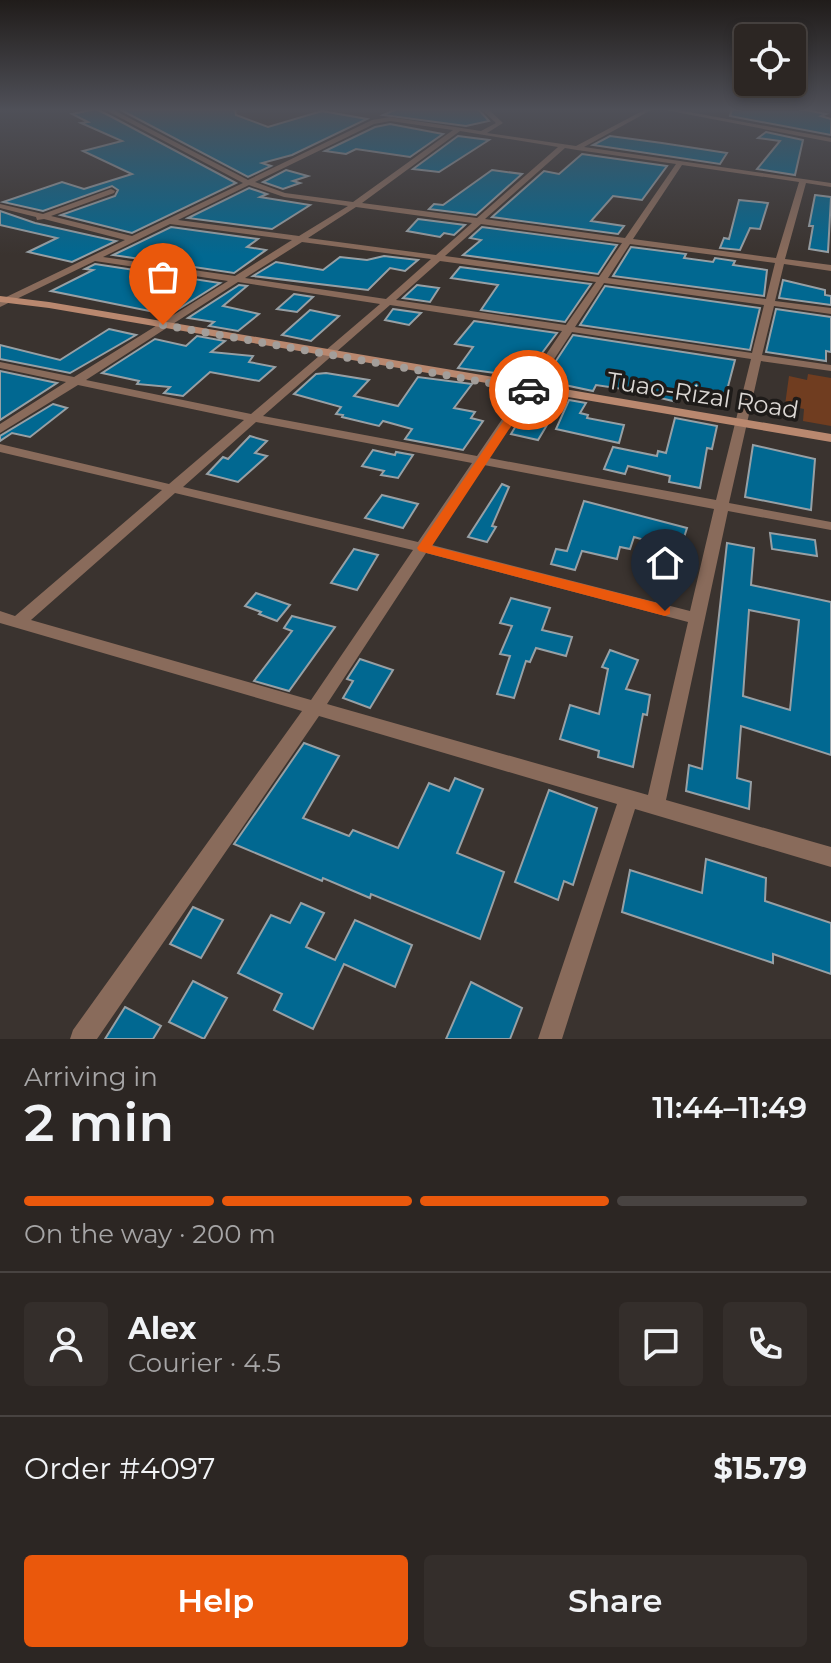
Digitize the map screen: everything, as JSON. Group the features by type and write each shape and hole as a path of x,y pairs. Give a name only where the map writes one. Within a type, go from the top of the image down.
{"main road":[{"name":"Tuao-Rizal Road","path":"3,301 163,325 831,438"}],"street":[{"path":"200,157 247,182 284,195 831,268"},
{"path":"3,301 298,157"},
{"path":"0,429 303,238 420,157"},
{"path":"8,620 170,490 550,157"},
{"path":"642,157 829,185 831,175"},
{"path":"82,1039 424,548 566,330 680,163"},
{"path":"655,806 740,424 803,181"},
{"path":"40,218 111,191"},
{"path":"0,206 132,239"},
{"path":"0,213 10,210"},
{"path":"167,221 831,311"},
{"path":"93,258 831,368"},
{"path":"0,365 253,418 831,526"},
{"path":"0,448 424,548 695,618"},
{"path":"8,620 831,857"},
{"path":"550,1039 629,798"}],"shaded area":[{"path":"808,374 831,378 831,426 803,421 804,409 785,405 789,376 807,380"}],"building":[{"path":"97,157 188,157 236,183 132,233 61,215 115,196 118,190 112,186 43,211 3,202 62,182 84,189 132,174"},
{"path":"211,157 283,157 262,163 271,166 248,177"},
{"path":"429,157 462,157 439,172 413,169"},
{"path":"578,157 607,157 667,166 642,200 613,196 591,221 624,226 618,234 492,217 544,171 559,174"},
{"path":"676,157 724,157 720,164"},
{"path":"766,157 799,157 795,175 757,169"},
{"path":"286,170 308,176 293,181 300,183 283,189 263,182"},
{"path":"492,170 522,174 476,215 429,209 434,204 443,205"},
{"path":"249,188 267,194 260,197 310,205 272,229 188,218"},
{"path":"815,195 831,197 828,252 809,249 813,226 809,226"},
{"path":"739,200 768,203 760,229 750,228 740,250 720,248 724,238 729,239"},
{"path":"0,211 35,223 116,241 72,262 28,252 57,238 0,225"},
{"path":"418,219 465,225 454,235 444,233 440,237 407,231"},
{"path":"171,227 258,239 247,247 266,250 234,273 113,255"},
{"path":"482,227 617,245 598,274 463,255 481,240 470,238"},
{"path":"631,247 686,254 684,258 713,262 715,258 735,261 733,265 767,270 764,296 613,276"},
{"path":"384,256 418,260 405,271 390,268 368,290 253,276 276,262 323,270 340,257 367,260"},
{"path":"95,264 220,283 169,315 51,291 93,270 85,269"},
{"path":"460,267 591,284 565,322 481,310 498,285 451,278"},
{"path":"783,280 825,290 825,295 831,296 831,305 779,298"},
{"path":"239,285 247,286 223,306 259,314 238,331 209,326 214,322 188,318"},
{"path":"417,285 439,288 430,302 403,298"},
{"path":"605,286 760,308 750,350 580,325"},
{"path":"294,294 313,297 297,312 277,309"},
{"path":"393,309 421,313 409,325 385,320"},
{"path":"776,309 831,317 831,352 826,351 826,361 766,352"},
{"path":"310,310 339,316 311,341 282,335"},
{"path":"474,321 557,333 524,377 458,368 473,347 455,344"},
{"path":"109,329 136,335 70,373 0,359 0,345 60,360"},
{"path":"573,335 735,360 726,394 682,386 677,402 623,389 596,385 593,391 560,384 565,377 548,373"},
{"path":"197,336 225,341 211,352 253,356 249,362 275,367 259,381 210,372 183,396 164,393 170,387 137,384 139,381 102,373 155,339 186,346"},
{"path":"0,371 57,383 0,420"},
{"path":"316,374 369,380 354,396 398,406 418,377 472,384 454,408 475,412 471,418 483,421 463,450 405,439 412,429 383,421 379,426 342,417 336,414 341,407 294,394"},
{"path":"569,400 586,403 580,413 588,415 587,418 624,425 619,443 556,429"},
{"path":"53,404 67,408 30,437 12,433 0,441 0,436"},
{"path":"523,414 550,420 538,440 511,434"},
{"path":"675,418 717,426 712,449 707,448 700,488 669,482 670,476 628,466 625,474 604,469 613,447 657,456 658,451 666,453"},
{"path":"250,436 267,441 255,453 267,456 238,482 207,474 223,457 228,459"},
{"path":"753,445 815,459 811,510 745,497"},
{"path":"373,450 413,455 398,478 381,475 384,471 362,466"},
{"path":"502,484 509,487 492,526 496,527 487,542 468,537"},
{"path":"382,495 418,504 403,528 365,518"},
{"path":"584,501 687,528 680,550 634,537 630,549 620,547 617,559 582,551 575,570 551,564 556,549 567,551"},
{"path":"770,533 815,540 817,556 772,549"},
{"path":"727,543 754,548 751,585 831,602 831,755 741,726 737,778 751,782 749,809 686,791 689,765 702,769","holes":["749,610 799,620 790,710 743,696"]},
{"path":"354,549 378,555 357,590 331,583"},
{"path":"256,593 290,605 277,621 245,606"},
{"path":"511,598 550,608 542,630 572,637 566,656 536,648 530,662 526,661 514,698 497,694 510,656 500,654 512,626 500,623"},
{"path":"292,616 335,627 289,691 254,681 292,631 284,628"},
{"path":"610,650 638,660 626,689 650,695 647,715 643,714 633,767 598,757 599,751 560,739 570,705 599,714 608,669 602,667"},
{"path":"360,659 393,670 370,708 343,698 353,681 347,679"},
{"path":"304,743 339,756 303,818 349,836 353,830 398,848 429,783 449,791 455,778 483,789 457,853 504,872 480,939 371,894 370,898 323,878 322,881 234,844"},
{"path":"549,790 597,808 573,885 564,881 558,900 515,882"},
{"path":"706,859 766,878 765,901 831,923 831,974 773,954 773,963 622,912 630,870 702,893"},
{"path":"301,903 324,913 306,947 335,960 355,920 412,945 395,987 344,964 313,1029 274,1010 282,994 238,973 271,915 290,923"},
{"path":"193,907 223,920 201,958 170,944"},
{"path":"193,981 227,998 204,1039 169,1022"},
{"path":"471,982 522,1008 510,1039 446,1039"},
{"path":"125,1007 161,1026 153,1039 105,1039"}],"way so far":[{"path":"163,325 529,390"}],"route":[{"path":"529,390 424,548 665,611"}]}
